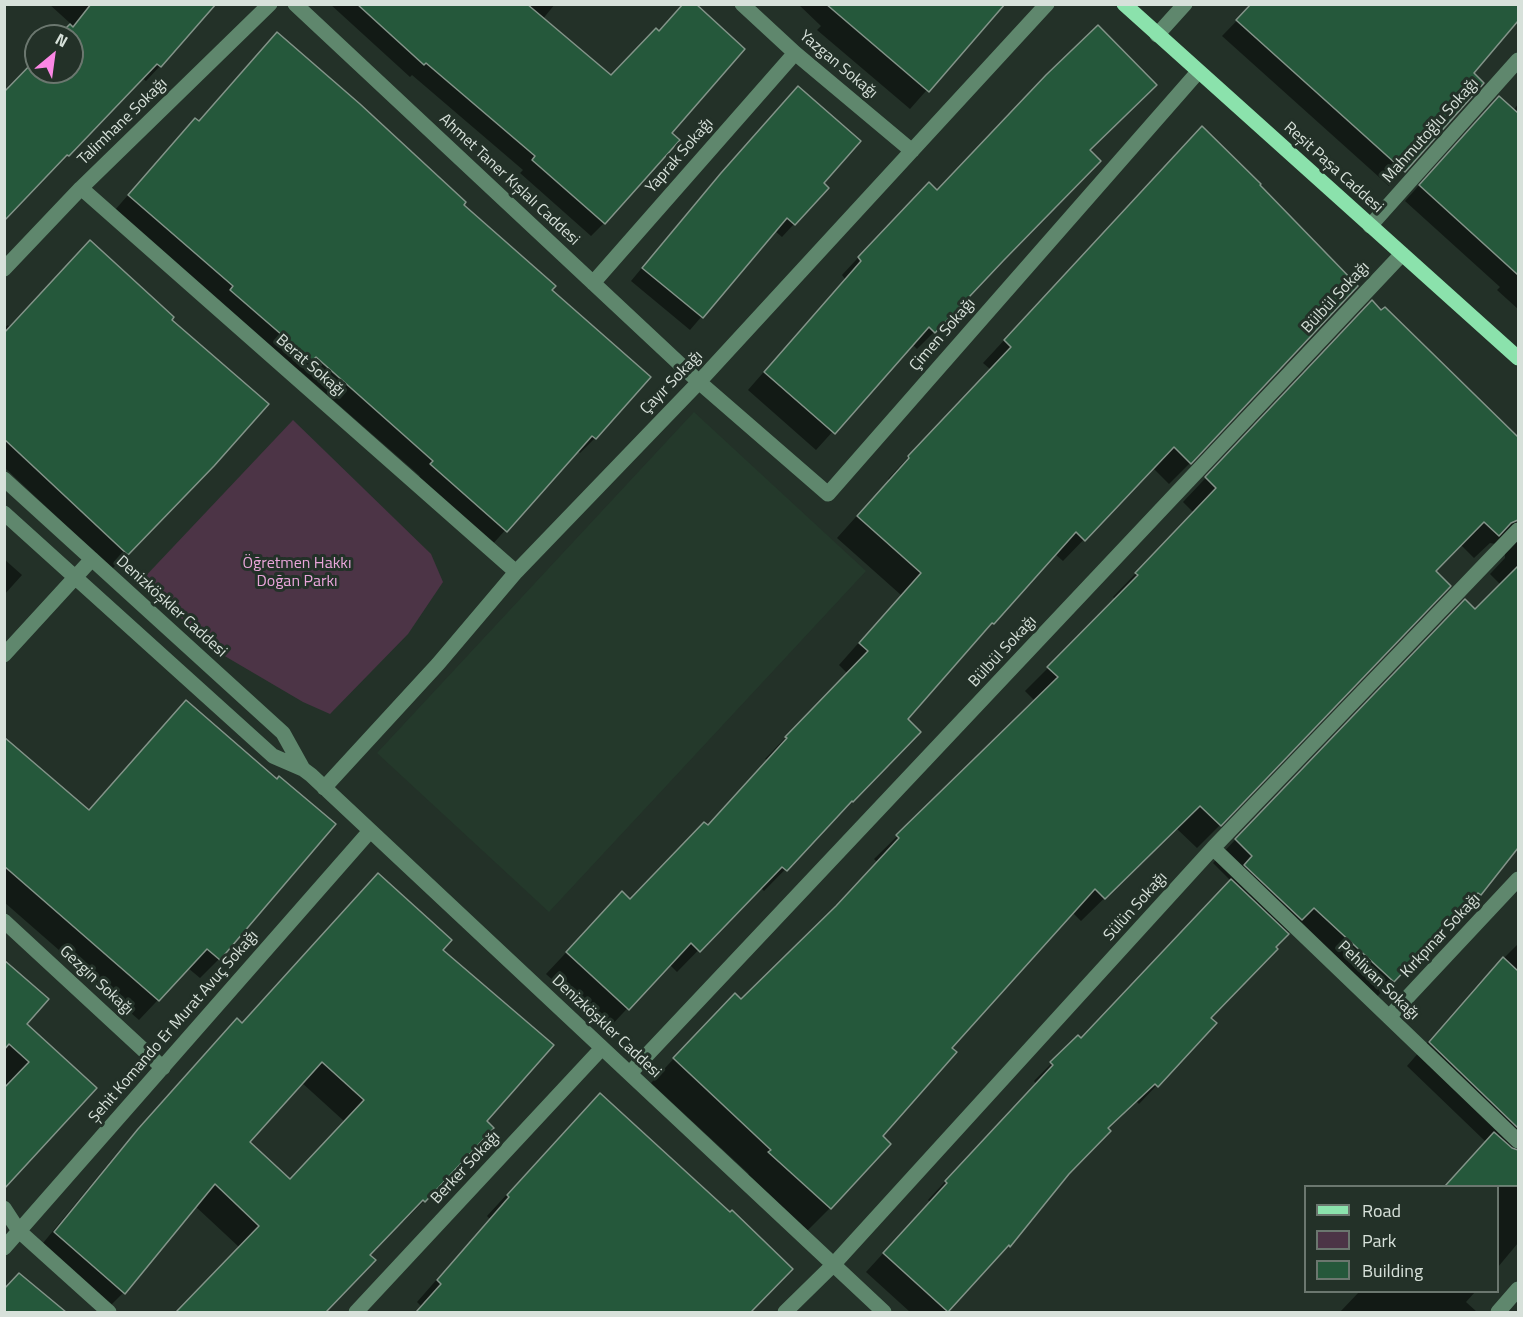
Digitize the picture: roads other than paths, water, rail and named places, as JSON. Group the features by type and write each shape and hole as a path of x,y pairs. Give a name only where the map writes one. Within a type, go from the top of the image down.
{"main road":[{"name":"Reşit Paşa Caddesi","path":"1124,4 1518,358"}],"street":[{"name":"Talimhane Sokağı","path":"4,269 81,188 270,4"},
{"name":"Ahmet Taner Kışlalı Caddesi","path":"295,4 699,382"},
{"name":"Yazgan Sokağı","path":"742,4 912,151"},
{"name":"Çayır Sokağı","path":"324,788 438,664 516,572 699,382 1047,4"},
{"path":"1157,35 1185,4"},
{"name":"Yaprak Sokağı","path":"593,283 795,52"},
{"name":"Mahmutoğlu Sokağı","path":"1370,226 1518,60"},
{"name":"Çimen Sokağı","path":"699,382 828,494 1198,72"},
{"name":"Berat Sokağı","path":"81,188 516,572"},
{"name":"Bülbül Sokağı","path":"630,1073 1402,254"},
{"name":"Denizköşkler Caddesi","path":"5,481 283,733 303,769"},
{"name":"Denizköşkler Caddesi","path":"4,513 273,756 303,769 324,788 884,1312"},
{"name":"Sülün Sokağı","path":"785,1312 833,1265 1213,848 1518,530"},
{"path":"4,655 92,558"},
{"name":"Şehit Komando Er Murat Avuç Sokağı","path":"4,1248 370,831"},
{"name":"Pehlivan Sokağı","path":"1213,848 1518,1141"},
{"name":"Kırkpınar Sokağı","path":"1389,1017 1518,879"},
{"name":"Gezgin Sokağı","path":"4,921 163,1068"},
{"name":"Berker Sokağı","path":"356,1312 602,1048"},
{"path":"4,1208 19,1231 109,1312"},
{"path":"1498,1312 1518,1288"}],"park label":[{"name":"Öğretmen Hakkı Doğan Parkı","path":"297,573"}]}
